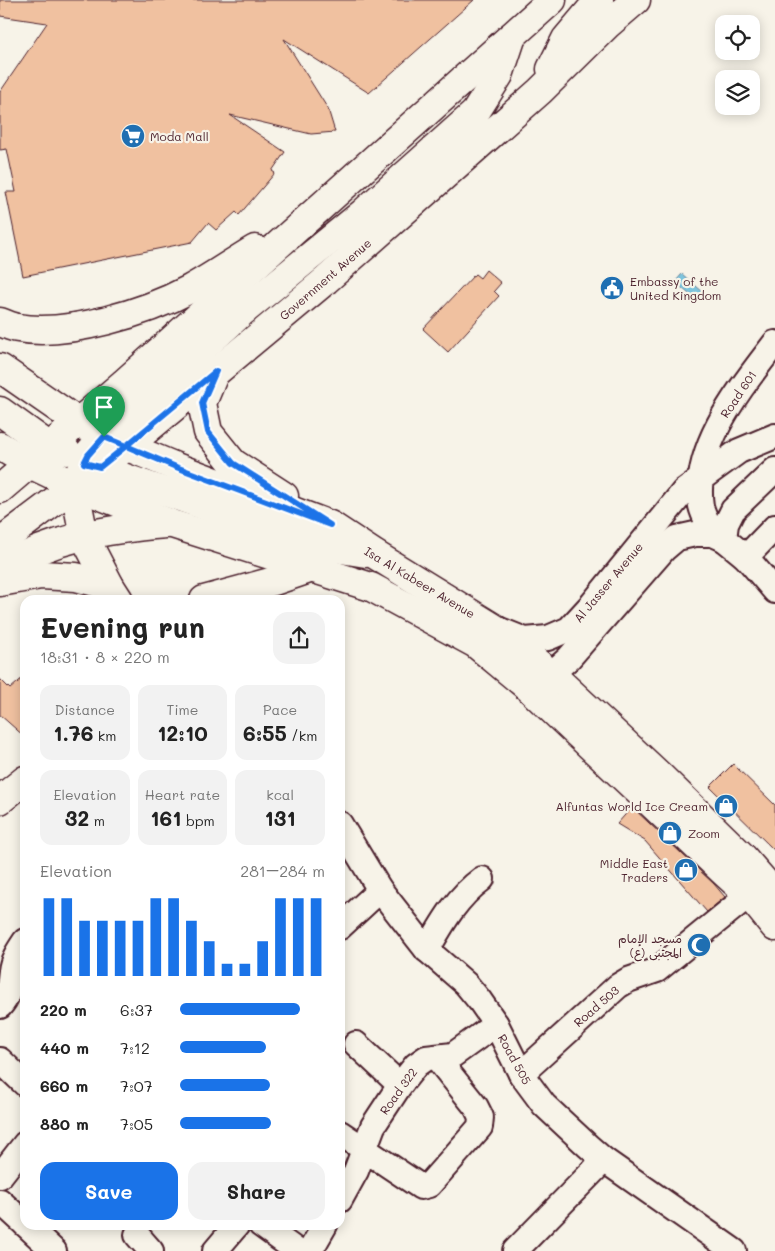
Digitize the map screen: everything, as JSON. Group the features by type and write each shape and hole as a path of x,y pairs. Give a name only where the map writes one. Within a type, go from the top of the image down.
{"main road":[{"path":"0,489 40,456 552,0"},
{"path":"540,90 566,39 599,0"},
{"name":"Government Avenue","path":"0,542 96,459 216,371 326,280 540,90 608,24 636,0"},
{"path":"115,593 84,536 96,459 241,313 363,213 475,113 499,75 512,36"},
{"path":"0,322 18,328 50,329 93,324 143,310 190,289 312,215"},
{"name":"Isa Al Kabeer Avenue","path":"0,368 78,422 96,459 172,524 371,587 476,644 504,666 762,895"},
{"path":"216,371 202,403 208,432 233,463 330,525"},
{"path":"0,411 43,461 96,459 316,545 374,554"},
{"path":"0,446 40,456"},
{"name":"Isa Al Kabeer Avenue","path":"96,459 176,467 330,525 494,628 551,674 741,855 762,895 775,927"},
{"path":"0,569 13,561 48,546 84,536 117,528 172,524"},
{"path":"222,595 312,568"},
{"path":"272,595 292,585 312,568"},
{"path":"0,582 41,575 76,577 115,593"},
{"path":"0,800 20,784"}],"street":[{"name":"Road 601","path":"718,537 701,507 701,478 711,442 722,416 775,343"},
{"name":"Al Jasser Avenue","path":"494,628 525,640 548,638 568,629 592,604 684,491 739,451 775,436"},
{"path":"775,470 733,510 718,537 746,557 775,591"},
{"path":"746,557 775,527"},
{"name":"Al Jasser Avenue","path":"551,674 569,658 664,549 677,538 695,534 718,537"},
{"path":"504,666 528,678 551,674"},
{"name":"Road 505","path":"345,832 380,890 427,950 466,984 496,1024 522,1074 544,1105 604,1160 734,1251"},
{"path":"427,950 448,913 482,879"},
{"path":"345,922 380,890"},
{"name":"Road 503","path":"522,1074 618,986 628,980 657,970 762,895"},
{"path":"0,1006 9,991 5,963 14,960 20,950"},
{"name":"Road 322","path":"345,1191 356,1171 373,1126 400,1084 420,1061 426,1058 453,1055 496,1024"},
{"path":"356,1044 400,1084"},
{"path":"345,1137 421,1187 429,1185 480,1127 481,1118 476,1107 436,1058"},
{"path":"0,1060 20,1079"},
{"path":"0,1176 20,1150"},
{"path":"515,1251 604,1160"},
{"path":"0,1202 20,1219"},
{"path":"32,1230 54,1251"},
{"path":"215,1251 232,1230"},
{"path":"268,1230 297,1251"},
{"path":"310,1251 322,1230"}],"water":[{"path":"682,274 703,292 696,300 675,282"}],"building":[{"name":"Moda Mall","path":"0,0 474,0 369,93 284,39 328,109 335,132 311,134 230,115 285,152 272,171 275,173 239,215 236,212 216,230 208,223 192,242 23,276 6,192 16,192 7,149 0,150 0,92 47,23 0,16"},
{"path":"486,270 501,283 494,291 499,296 448,352 423,329 475,274 480,278"},
{"path":"0,679 10,689 20,680 20,733 0,715"},
{"path":"733,764 775,805 775,851 710,787"},
{"name":"Middle East Traders","path":"632,807 714,884 725,897 707,912 645,841 617,824"}],"place":[{"name":"Moda Mall","path":"133,136"},
{"name":"Embassy of the United Kingdom","path":"612,288"},
{"name":"Alfuntas World Ice Cream","path":"726,806"},
{"name":"Zoom","path":"670,833"},
{"name":"Middle East Traders","path":"686,870"},
{"name":"مسجد الإمام المجتبى (ع)","path":"699,945"}],"route":[{"path":"104,437 88,455 84,463 100,467 126,446 176,467 330,525 233,463 208,432 202,403 216,371 126,446 104,437"}]}
